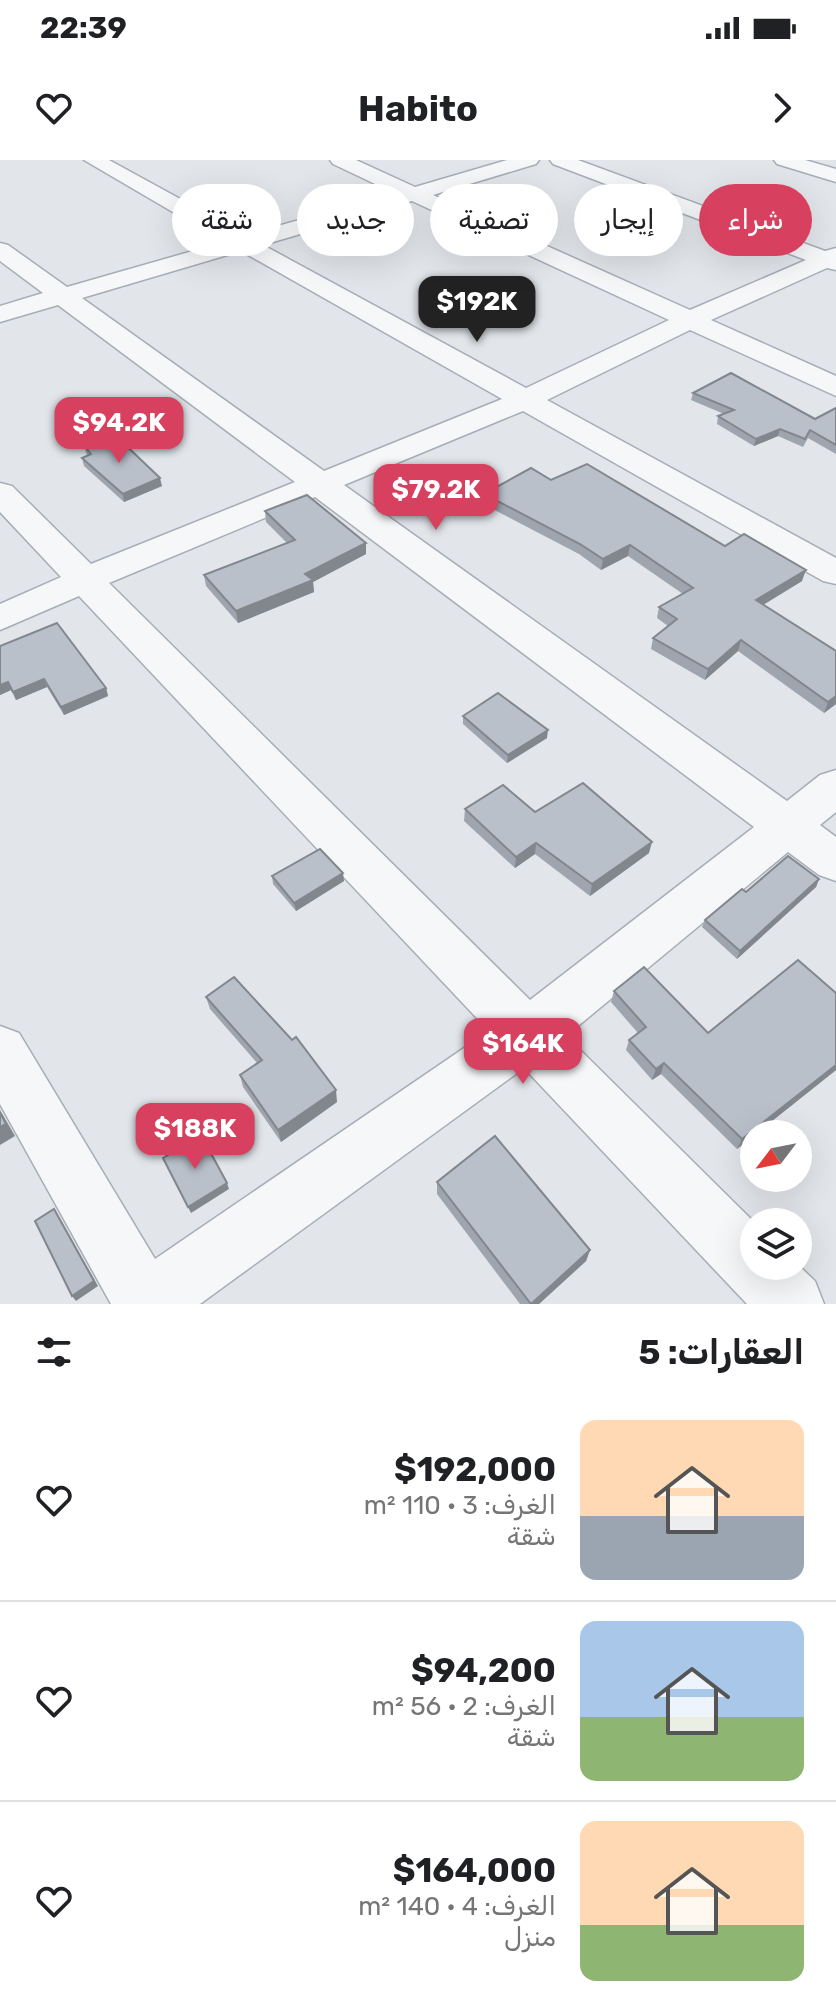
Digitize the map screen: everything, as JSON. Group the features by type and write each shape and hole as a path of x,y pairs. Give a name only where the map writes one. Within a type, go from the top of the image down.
{"street":[{"path":"94,160 172,203"},
{"path":"340,160 392,184"},
{"path":"414,194 529,160"},
{"path":"560,160 832,259"},
{"path":"784,160 836,176"},
{"path":"414,194 836,387"},
{"path":"0,250 836,862"},
{"path":"0,314 198,256"},
{"path":"266,256 836,573"},
{"path":"0,618 84,580 525,400 690,320 832,259"},
{"path":"0,493 740,1252"},
{"path":"0,1051 146,1304 527,1035 836,787"},
{"path":"768,1280 792,1304"}],"building":[{"path":"731,373 815,419 836,408 836,445 810,430 805,439 780,429 756,439 718,416 734,410 693,393"},
{"path":"115,435 160,478 123,494 82,458 91,454 84,445"},
{"path":"587,464 725,546 744,534 806,570 756,600 836,651 836,696 828,702 741,640 708,669 653,638 677,619 659,607 693,588 630,545 603,559 484,494 531,468 551,480"},
{"path":"307,495 366,543 305,574 313,580 236,611 204,575 295,540 265,511"},
{"path":"57,623 106,688 61,707 44,679 13,692 8,682 0,685 0,646"},
{"path":"498,693 548,730 508,755 463,716"},
{"path":"583,783 652,842 592,884 536,843 516,857 465,809 503,785 535,812"},
{"path":"320,849 343,873 294,903 272,876"},
{"path":"788,856 819,879 740,951 705,920 742,889 746,892"},
{"path":"798,960 836,993 836,1065 766,1120 740,1120 740,1137 664,1063 656,1069 629,1040 646,1027 614,991 644,967 708,1033"},
{"path":"234,977 292,1040 296,1037 336,1090 278,1130 240,1075 262,1060 206,997"},
{"path":"0,1113 6,1124 0,1127"},
{"path":"201,1135 227,1183 188,1207 163,1158"},
{"path":"495,1136 590,1250 531,1304 437,1182"},
{"path":"54,1209 94,1281 72,1296 35,1221"}]}
